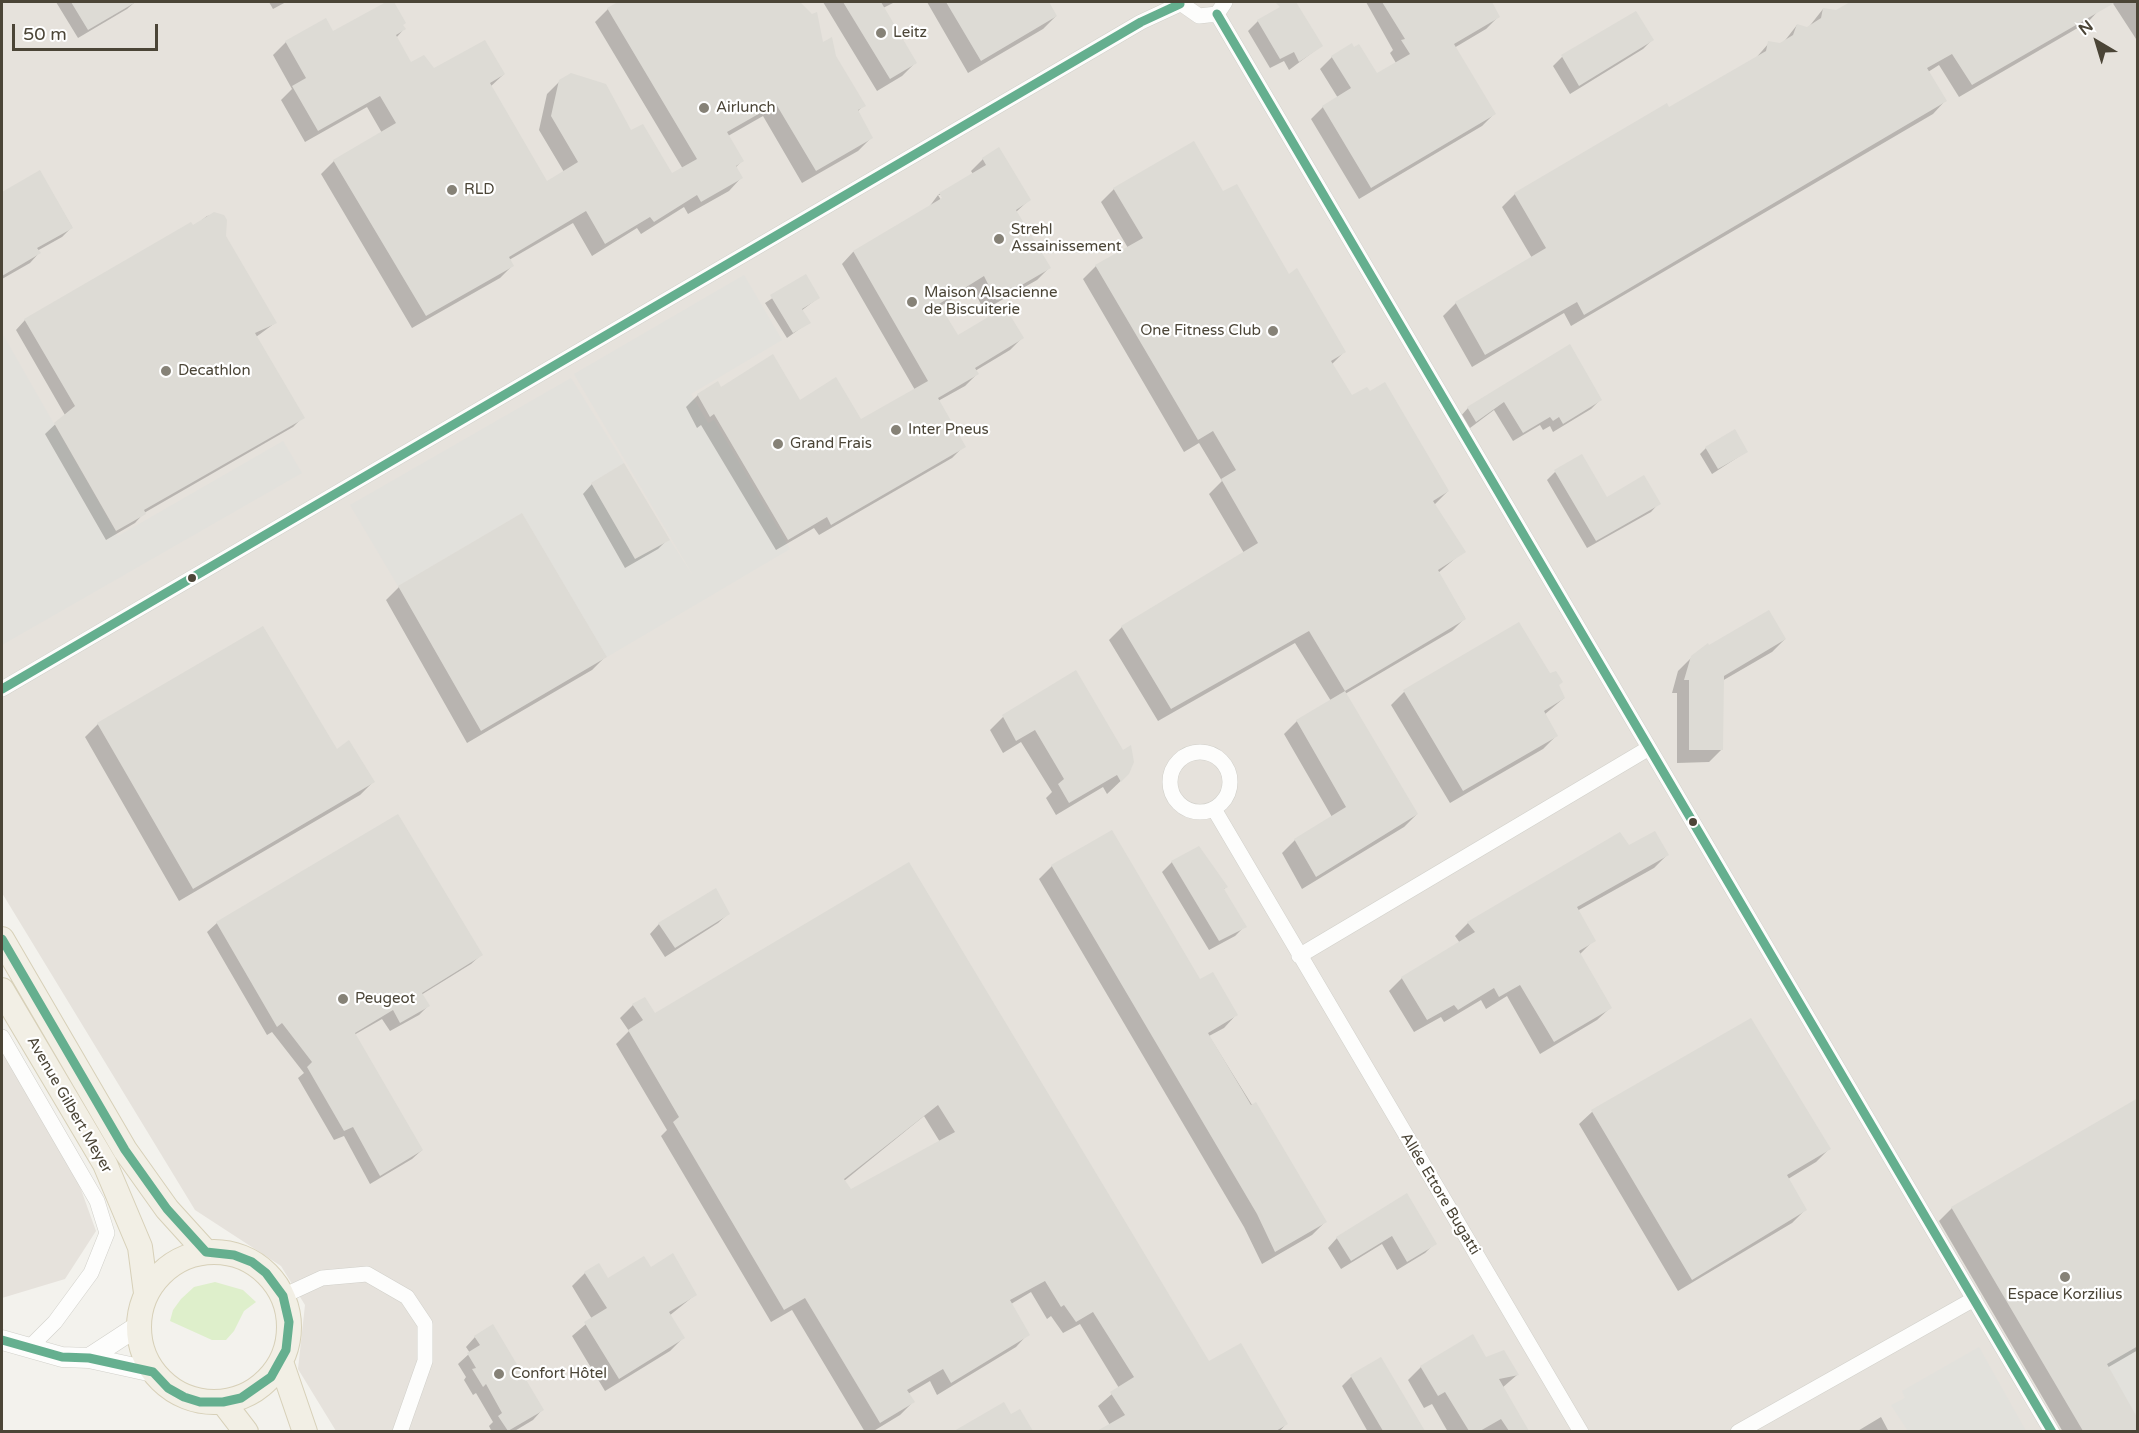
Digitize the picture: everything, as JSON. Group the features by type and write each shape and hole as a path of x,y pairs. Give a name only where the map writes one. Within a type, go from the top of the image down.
{"main road":[{"name":"Avenue Gilbert Meyer","path":"2,939 125,1150 167,1209 206,1252"},
{"name":"Avenue Gilbert Meyer","path":"2,990 105,1164 140,1247 146,1293"},
{"name":"Avenue Gilbert Meyer","path":"206,1252 234,1254 252,1262 266,1273 283,1296 289,1329 281,1362 271,1377 257,1389 241,1398 223,1402 200,1402 184,1397 168,1388 153,1372 141,1348 138,1326 146,1293 156,1278 185,1257 206,1252"},
{"path":"281,1362 305,1431"},
{"path":"223,1402 246,1431"}],"street":[{"path":"2,689 1141,22 1180,3 1199,16 1221,8 1649,748 2052,1431"},
{"path":"1299,956 1649,748"},
{"path":"1195,751 1212,753 1226,764 1231,781 1226,798 1214,809 1197,812 1189,809 1181,805 1171,791 1171,774 1180,759 1195,751"},
{"name":"Allée Ettore Bugatti","path":"1214,809 1581,1431"},
{"name":"Avenue Gilbert Meyer","path":"2,1037 97,1201 107,1233 91,1273 56,1322 31,1346"},
{"path":"283,1296 322,1278 367,1274 407,1297 425,1324 425,1360 400,1431"},
{"path":"1738,1431 1974,1299"},
{"path":"89,1358 138,1326"},
{"path":"2,1340 31,1346 62,1357 89,1358 153,1372"}],"shaded area":[{"path":"2,2 2137,2 2137,1431 336,1431 298,1369 305,1305 281,1266 195,1210 2,893"},
{"path":"744,275 782,340 691,394 708,423 714,420 790,549 607,657 522,513 398,586 350,505 571,378 624,463 591,483 635,559 670,540 694,577 574,374"},
{"path":"2,333 118,536 283,441 302,473 2,645"},
{"path":"2,1050 75,1173 96,1231 65,1279 2,1298"},
{"path":"2137,1346 2137,1419 2107,1364"},
{"path":"1979,1347 2026,1431 1908,1431 1891,1405 1905,1398 1902,1391"}],"green space":[{"path":"215,1282 243,1290 256,1302 244,1311 234,1331 226,1340 212,1340 170,1321 173,1310 194,1287"}],"building":[{"path":"71,2 136,2 88,30"},
{"path":"386,2 394,2 406,23 403,25 406,29 396,35 411,62 424,55 434,68 485,40 505,74 490,83 547,181 578,162 551,116 559,80 571,73 606,84 631,130 643,124 672,173 697,159 607,8 618,2 800,2 812,14 817,12 823,42 832,37 836,56 866,106 858,110 873,138 816,171 776,104 727,132 744,161 736,166 743,178 701,202 697,195 654,222 650,217 605,244 586,211 509,257 514,266 426,316 333,160 396,123 380,96 318,131 292,86 306,78 285,41 326,18 333,31"},
{"name":"Leitz","path":"843,2 881,2 917,63 890,79"},
{"path":"946,2 1049,2 1057,16 981,61"},
{"path":"1275,2 1296,2 1323,46 1299,62 1294,52 1280,59 1257,20 1280,7"},
{"path":"1382,2 1492,2 1500,17 1454,44 1496,114 1371,188 1322,106 1351,88 1331,56 1352,43 1354,47 1359,44 1377,73 1410,54 1401,40 1405,39"},
{"path":"1850,2 2116,2 1972,85 1952,54 1927,68 1947,101 1584,315 1577,302 1485,355 1455,302 1546,248 1514,193 1667,103 1669,107 1766,51 1768,41 1780,43 1793,35 1797,24 1807,27 1821,18 1823,8 1836,10"},
{"path":"1636,11 1654,40 1579,86 1561,55"},
{"path":"1194,141 1223,191 1237,184 1289,274 1297,268 1346,352 1331,361 1352,395 1367,387 1370,391 1385,382 1449,491 1433,501 1466,552 1438,570 1466,619 1345,691 1309,631 1171,709 1121,626 1258,543 1221,479 1236,470 1213,431 1198,440 1095,265 1143,238 1113,188"},
{"path":"999,147 1031,200 1016,210 1051,268 996,300 984,276 939,304 958,335 1005,307 1024,338 975,368 979,374 938,398 966,447 831,525 827,517 788,540 714,414 710,417 697,394 718,381 721,387 773,354 800,400 836,377 861,419 928,381 853,251 942,198 939,193 986,165 982,158"},
{"path":"40,170 73,228 37,248 41,253 2,276 2,192"},
{"name":"Decathlon","path":"214,212 224,215 227,220 226,236 277,323 255,333 305,418 144,510 146,514 116,531 54,423 75,406 24,319 191,222 193,225"},
{"path":"806,274 820,298 802,309 811,323 793,333 770,295"},
{"path":"1570,344 1602,400 1563,424 1559,417 1553,421 1550,417 1523,433 1504,402 1476,422 1467,407"},
{"path":"1735,429 1748,452 1718,469 1705,447"},
{"path":"1582,454 1607,497 1644,475 1661,504 1596,541 1554,470"},
{"path":"624,463 670,540 635,559 591,483"},
{"path":"522,513 607,657 481,731 398,586"},
{"path":"1769,610 1786,639 1724,676 1723,750 1689,750 1689,680 1684,680 1691,656 1708,643 1709,645"},
{"path":"1519,622 1550,673 1556,671 1563,682 1559,685 1565,698 1544,711 1558,736 1463,791 1403,690"},
{"path":"263,626 337,749 349,740 375,782 193,889 97,723"},
{"path":"1076,670 1123,750 1131,745 1134,762 1129,774 1121,782 1117,775 1069,803 1058,784 1064,779 1035,730 1016,741 1002,715"},
{"path":"1345,691 1418,814 1316,877 1294,839 1346,807 1296,720"},
{"name":"Peugeot","path":"398,814 483,955 422,993 430,1006 400,1023 393,1010 355,1033 423,1150 380,1176 353,1127 344,1131 307,1067 312,1062 282,1023 277,1027 216,922"},
{"path":"1112,830 1200,979 1213,972 1238,1015 1208,1033 1251,1105 1256,1102 1327,1222 1275,1252 1257,1214 1051,865"},
{"path":"1655,831 1669,855 1577,907 1596,941 1579,951 1612,1008 1554,1042 1520,985 1499,997 1494,988 1458,1010 1454,1005 1427,1020 1401,977 1475,932 1467,922 1620,832 1629,845"},
{"path":"1199,846 1228,887 1224,889 1247,927 1219,941 1171,861"},
{"path":"909,862 1209,1361 1241,1343 1288,1424 1276,1431 1097,1431 1125,1415 1110,1392 1134,1377 1093,1312 1076,1322 1064,1305 1061,1307 1045,1281 1010,1300 1030,1335 951,1383 943,1369 907,1390 915,1402 880,1423 805,1298 784,1310 673,1122 679,1117 628,1030 643,1020 632,1004 645,997 655,1013","holes":["938,1105 955,1132 851,1189 844,1179"]},
{"path":"716,888 730,914 675,948 658,923"},
{"path":"1751,1018 1831,1149 1787,1175 1807,1210 1692,1280 1591,1110"},
{"name":"Espace Korzilius","path":"2138,1098 2138,1346 2107,1364 2138,1419 2138,1431 2083,1431 1951,1207"},
{"path":"1407,1193 1437,1244 1407,1262 1392,1236 1351,1261 1336,1237"},
{"path":"673,1253 697,1295 669,1312 685,1338 619,1379 584,1322 607,1308 584,1272 599,1263 608,1278 644,1256 651,1267"},
{"name":"Confort Hôtel","path":"493,1324 544,1410 508,1431 498,1416 502,1413 486,1384 483,1387 472,1369 476,1368 467,1353 480,1345 474,1336"},
{"path":"1473,1334 1486,1357 1504,1350 1519,1375 1499,1379 1529,1431 1509,1431 1501,1419 1480,1431 1469,1431 1445,1392 1438,1396 1420,1366"},
{"path":"1381,1357 1425,1431 1383,1431 1350,1375"},
{"path":"1004,1402 1011,1414 1020,1409 1033,1431 954,1431"}],"transit line":[{"path":"2,689 1141,22 1180,4"},
{"path":"1217,14 2052,1432"},
{"path":"2,939 125,1150 167,1209 206,1252 234,1255 252,1262 266,1273 283,1296 289,1322 286,1350 271,1377 241,1398 223,1402 200,1402 184,1397 168,1388 153,1372 89,1358 62,1357 2,1340"}],"place":[{"name":"Leitz","path":"881,33"},
{"name":"Airlunch","path":"704,108"},
{"name":"RLD","path":"452,190"},
{"name":"Strehl Assainissement","path":"999,239"},
{"name":"Maison Alsacienne de Biscuiterie","path":"912,302"},
{"name":"One Fitness Club","path":"1273,331"},
{"name":"Decathlon","path":"166,371"},
{"name":"Inter Pneus","path":"896,430"},
{"name":"Grand Frais","path":"778,444"},
{"name":"Peugeot","path":"343,999"},
{"name":"Espace Korzilius","path":"2065,1277"},
{"name":"Confort Hôtel","path":"499,1374"}]}
